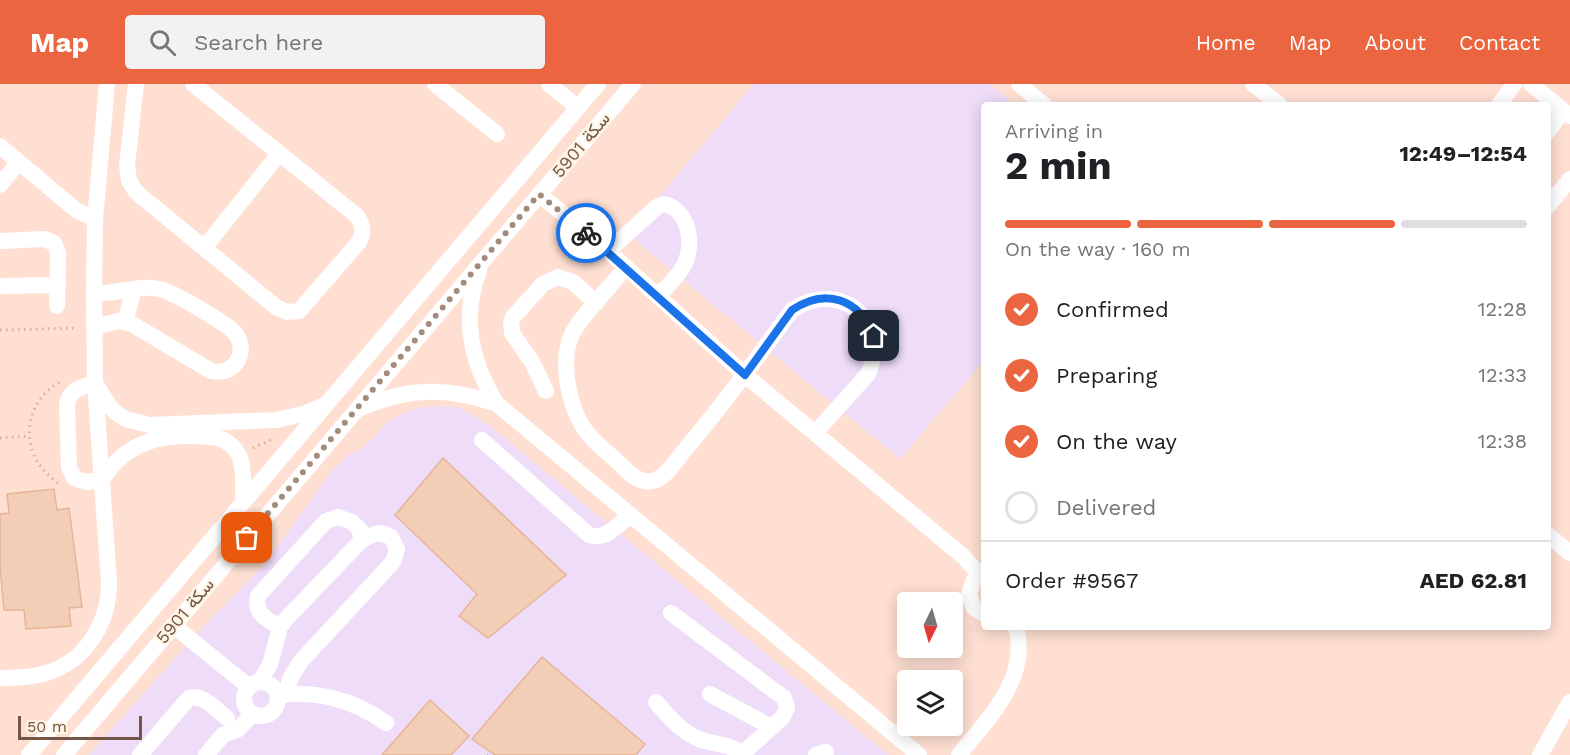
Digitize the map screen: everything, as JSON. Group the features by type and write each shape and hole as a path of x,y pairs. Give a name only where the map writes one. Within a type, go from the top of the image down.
{"street":[{"path":"136,84 127,166 129,180 136,192 276,307 293,313 304,308 359,242 363,229 357,216 193,84"},
{"path":"549,84 578,108"},
{"name":"سكة 5901","path":"29,755 598,84"},
{"name":"سكة 5901","path":"64,755 633,84"},
{"path":"1019,84 1040,102"},
{"path":"1253,84 1276,102"},
{"path":"1501,102 1514,84"},
{"path":"1531,84 1567,114 1551,128"},
{"path":"0,678 39,675 65,665 87,647 98,629 109,596 95,383 94,327 95,219 108,85"},
{"path":"438,85 497,134"},
{"path":"0,146 76,210 95,219"},
{"path":"204,248 279,154"},
{"path":"0,185 18,163"},
{"path":"99,170 127,166"},
{"path":"1551,201 1570,179"},
{"path":"539,194 608,251 745,375 964,557 981,574"},
{"path":"608,251 658,206 664,204 674,208 686,224 689,250 681,270 658,296"},
{"path":"0,241 44,239 54,243 58,254 57,306"},
{"path":"482,261 470,302 471,345 485,386 497,404 919,755"},
{"path":"626,267 575,328 572,338 567,370 569,392 576,415 589,436 637,478 649,482 662,477 711,419 792,310 802,303 827,298 840,300 862,314 874,336 875,349 868,374 815,434"},
{"path":"546,391 512,333 513,317 543,284 558,278 573,282 596,303"},
{"path":"0,286 58,285"},
{"path":"94,293 150,288 165,291 231,329 239,340 241,352 236,364 224,372 211,371 138,327 125,322 118,321 94,327"},
{"path":"125,322 134,289"},
{"path":"95,383 75,389 68,400 69,467 71,473 80,481 102,480"},
{"name":"سكة 5901","path":"95,383 116,413 137,423 149,425 276,420 303,414 327,403"},
{"path":"357,410 395,395 426,391 457,393 497,404"},
{"path":"102,480 109,469 127,451 138,444 163,437 219,438 228,441 240,454 243,464 243,502"},
{"path":"482,440 589,536 603,536 630,515"},
{"path":"280,627 260,614 256,603 258,596 326,521 338,517 352,522 360,530 361,541"},
{"path":"140,755 189,698 204,699 219,741 237,730 252,696 273,655 280,627 361,541 371,534 385,533 395,542 397,556 393,562 301,661 274,711 264,716 252,696 173,625"},
{"path":"1551,537 1570,553"},
{"path":"981,576 974,580 969,594 974,608 981,612"},
{"path":"656,702 689,734 710,742 728,745 743,754 785,713 786,703 780,694 671,613"},
{"path":"958,755 1010,687 1018,660 1016,630"},
{"path":"252,696 272,685 281,695"},
{"path":"281,695 306,693 335,697 362,707 386,723"},
{"path":"710,694 771,728"},
{"path":"1540,755 1570,702"}],"path":[{"path":"0,330 94,327"},
{"path":"0,438 29,435"},
{"path":"240,454 273,439"}],"shaded area":[{"path":"0,84 1570,84 1570,755 0,755"},
{"path":"754,84 990,84 1011,102 981,102 981,364 900,459 628,234"},
{"path":"458,407 490,426 888,755 89,755 200,630 265,564 331,472 348,455 362,449 388,422 403,413 418,408"}],"building":[{"path":"443,458 566,575 488,638 459,616 477,594 395,515"},
{"path":"54,489 57,510 69,508 82,607 69,608 71,626 26,629 24,610 4,610 0,567 0,514 9,513 7,494"},
{"path":"542,657 645,744 636,755 495,755 472,739"},
{"path":"430,700 469,736 451,755 382,755"}],"way so far":[{"path":"247,538 539,194 586,233"}],"route":[{"path":"586,233 745,375 792,310 814,299 840,300 852,306 862,314 874,336"}]}
